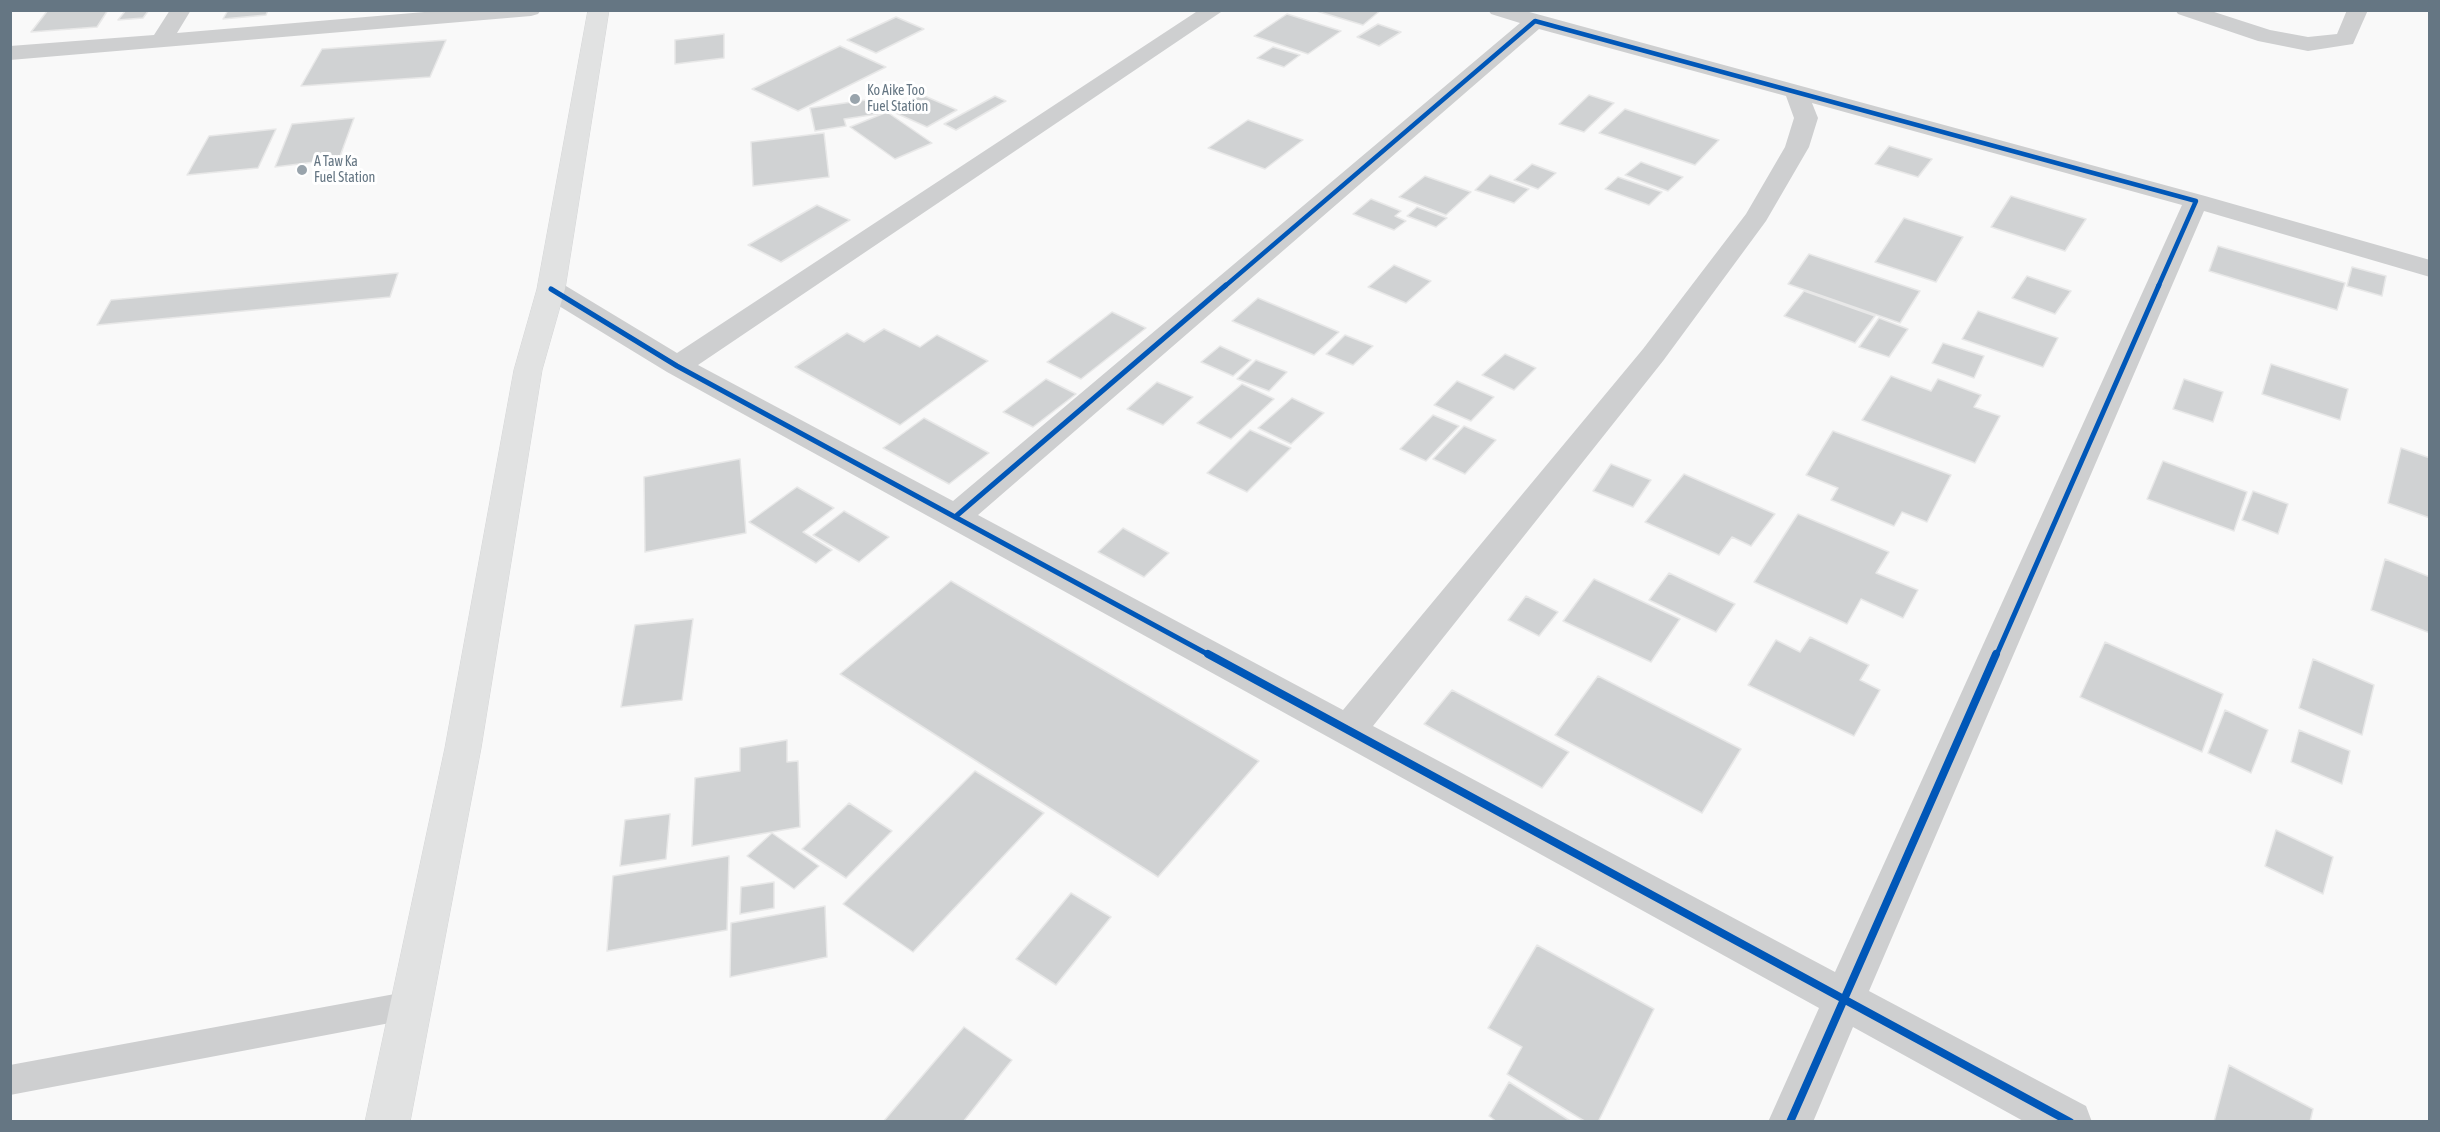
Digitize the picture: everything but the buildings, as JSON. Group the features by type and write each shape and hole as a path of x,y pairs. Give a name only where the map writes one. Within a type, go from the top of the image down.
{"main road":[{"path":"387,1122 463,748 528,370 551,289 599,10"}],"street":[{"path":"160,40 181,10"},
{"path":"10,53 531,10"},
{"path":"677,366 1214,10"},
{"path":"1498,10 2196,201 2430,269"},
{"path":"2185,10 2266,36 2308,44 2345,39 2358,10"},
{"path":"955,517 1535,21"},
{"path":"1348,730 1653,355 1757,216 1797,147 1806,118 1796,93"},
{"path":"1790,1122 2196,201"},
{"path":"551,289 677,366 2070,1122"}],"lane":[{"path":"10,1080 411,1005"}],"cycle path":[{"path":"955,517 1535,21 2196,201 1790,1122"},
{"path":"551,289 677,366 2070,1122"}],"place":[{"name":"Ko Aike Too Fuel Station","path":"855,99"},
{"name":"A Taw Ka Fuel Station","path":"302,170"}]}
